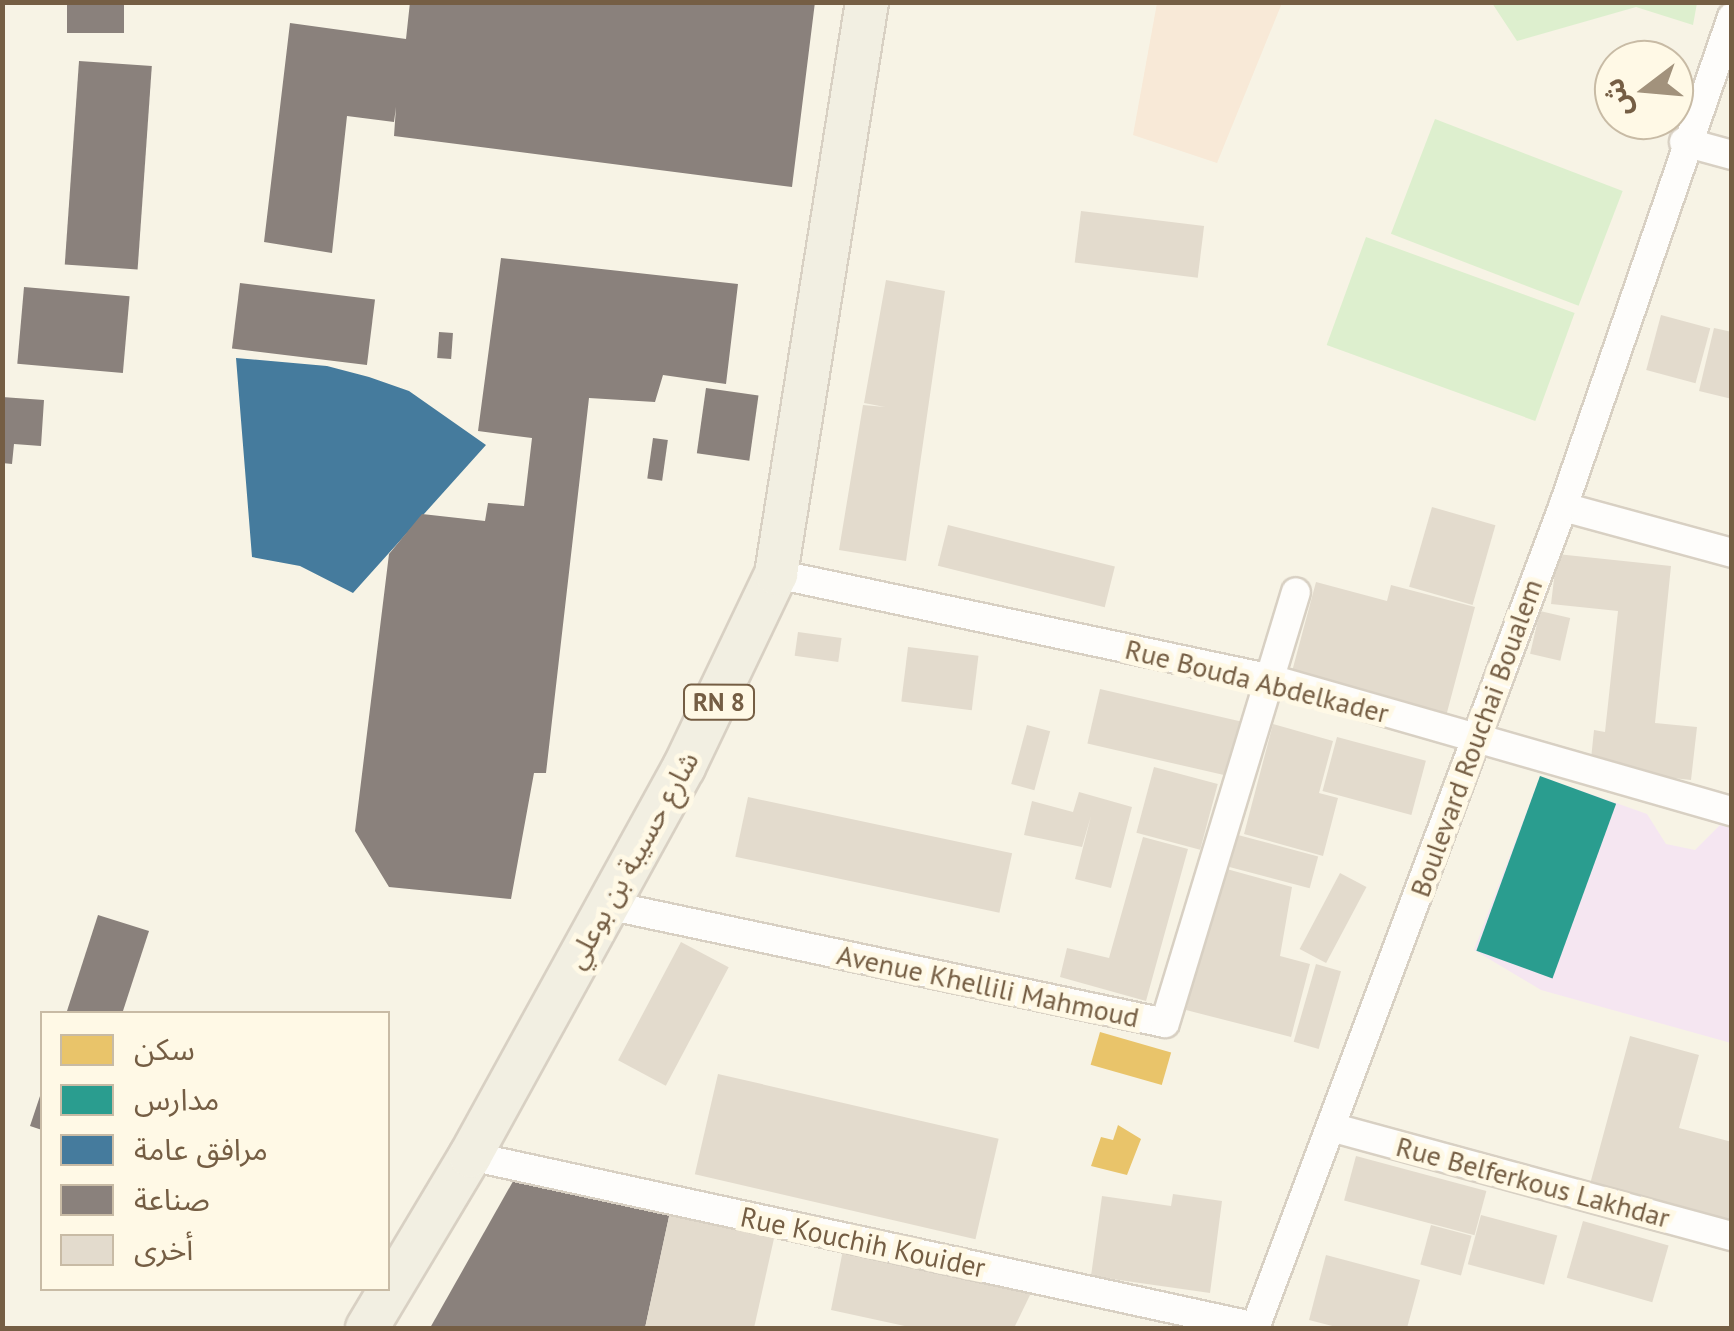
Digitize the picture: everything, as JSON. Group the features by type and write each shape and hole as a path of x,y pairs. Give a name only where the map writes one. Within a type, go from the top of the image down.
{"main road":[{"name":"شارع حسيبة بن بوعلي","path":"390,1288 470,1156 724,692 776,574 866,2"},
{"name":"شارع حسيبة بن بوعلي","path":"366,1328 388,1291"}],"street":[{"name":"Boulevard Rouchai Boualem","path":"1255,1328 1334,1128 1474,736 1563,507 1684,142 1732,18"},
{"path":"1684,142 1732,155"},
{"path":"1563,507 1732,553"},
{"name":"Rue Bouda Abdelkader","path":"776,574 1267,678 1732,811"},
{"name":"Avenue Khellili Mahmoud","path":"606,905 1165,1023 1296,593"},
{"name":"Rue Belferkous Lakhdar","path":"1334,1128 1732,1236"},
{"name":"Rue Kouchih Kouider","path":"470,1156 1255,1328"}],"shaded area":[{"path":"1157,3 1282,3 1217,163 1133,135"},
{"path":"1540,776 1647,814 1666,844 1695,850 1720,825 1731,828 1731,1043 1541,990 1474,950"}],"green space":[{"path":"1492,3 1697,3 1693,25 1636,7 1517,41"},
{"path":"1435,119 1623,191 1579,306 1391,234"},
{"path":"1366,237 1575,313 1535,421 1327,345"}],"building: سكن":[{"path":"1100,1032 1171,1052 1162,1085 1091,1065"},
{"path":"1118,1125 1141,1139 1127,1175 1091,1166 1101,1137 1113,1140"}],"building: مدارس":[{"path":"1540,776 1616,804 1552,978 1476,951"}],"building: مرافق عامة":[{"path":"236,358 327,366 369,377 409,391 486,445 353,593 300,566 252,557"}],"building: صناعة":[{"path":"67,2 124,2 124,33 67,33"},
{"path":"410,2 815,2 792,187 394,136 396,107 394,122 347,116 332,253 264,242 290,23 406,39"},
{"path":"79,61 152,66 138,270 65,265"},
{"path":"501,258 738,284 726,384 663,375 655,402 589,398 546,773 534,773 511,899 389,887 355,831 389,554 422,514 485,521 488,503 524,506 532,438 478,431"},
{"path":"240,283 375,300 367,365 232,349"},
{"path":"24,287 130,296 123,373 17,364"},
{"path":"439,332 453,333 451,359 437,358"},
{"path":"706,388 758,395 749,461 697,453"},
{"path":"2,397 44,400 41,446 14,444 12,464 2,463"},
{"path":"653,438 668,440 662,481 647,479"},
{"path":"98,915 149,931 123,1011 67,1011"},
{"path":"40,1096 40,1129 30,1126"},
{"path":"516,1176 670,1212 645,1328 430,1328"}],"building: أخرى":[{"path":"1081,211 1204,226 1198,278 1075,263"},
{"path":"886,280 945,291 906,561 839,550 863,405 885,407 864,403"},
{"path":"1661,315 1710,328 1696,383 1646,370"},
{"path":"1714,328 1732,332 1732,399 1699,391"},
{"path":"1432,507 1495,525 1473,605 1409,587"},
{"path":"948,525 1115,567 1105,607 938,566"},
{"path":"1557,554 1671,566 1655,723 1697,727 1691,780 1590,769 1594,730 1605,732 1618,611 1551,604"},
{"path":"1316,582 1387,601 1391,585 1475,607 1445,720 1290,679"},
{"path":"1540,611 1570,618 1560,661 1530,654"},
{"path":"798,632 842,638 838,662 795,656"},
{"path":"908,647 978,656 972,710 901,702"},
{"path":"1100,689 1244,722 1232,777 1087,744"},
{"path":"1273,724 1333,741 1319,793 1338,798 1323,856 1244,834"},
{"path":"1027,725 1050,731 1034,790 1011,784"},
{"path":"1337,737 1426,761 1411,815 1323,791"},
{"path":"1154,767 1218,784 1200,850 1136,833"},
{"path":"1079,792 1132,807 1111,888 1075,879 1091,816 1082,847 1024,835 1032,801 1073,812"},
{"path":"748,797 1012,853 999,913 735,857"},
{"path":"1238,835 1318,856 1310,888 1229,867"},
{"path":"1143,837 1188,849 1146,1001 1060,977 1067,948 1109,958"},
{"path":"1223,868 1292,887 1280,956 1310,964 1291,1037 1186,1010"},
{"path":"1340,873 1366,887 1326,963 1300,949"},
{"path":"681,942 729,967 666,1086 618,1060"},
{"path":"1316,964 1341,971 1319,1049 1294,1042"},
{"path":"1630,1036 1699,1055 1679,1128 1732,1142 1732,1222 1590,1184"},
{"path":"718,1074 999,1139 975,1239 695,1174"},
{"path":"1356,1156 1486,1191 1474,1235 1344,1200"},
{"path":"1173,1194 1222,1201 1210,1293 1091,1276 1102,1196 1171,1206"},
{"path":"670,1212 775,1234 754,1328 645,1328"},
{"path":"1481,1215 1557,1235 1544,1285 1468,1264"},
{"path":"1583,1221 1669,1246 1652,1302 1567,1278"},
{"path":"1431,1225 1472,1236 1461,1275 1420,1265"},
{"path":"844,1245 1031,1293 1014,1328 914,1328 831,1310"},
{"path":"1326,1255 1420,1280 1407,1328 1340,1328 1309,1320"}]}
